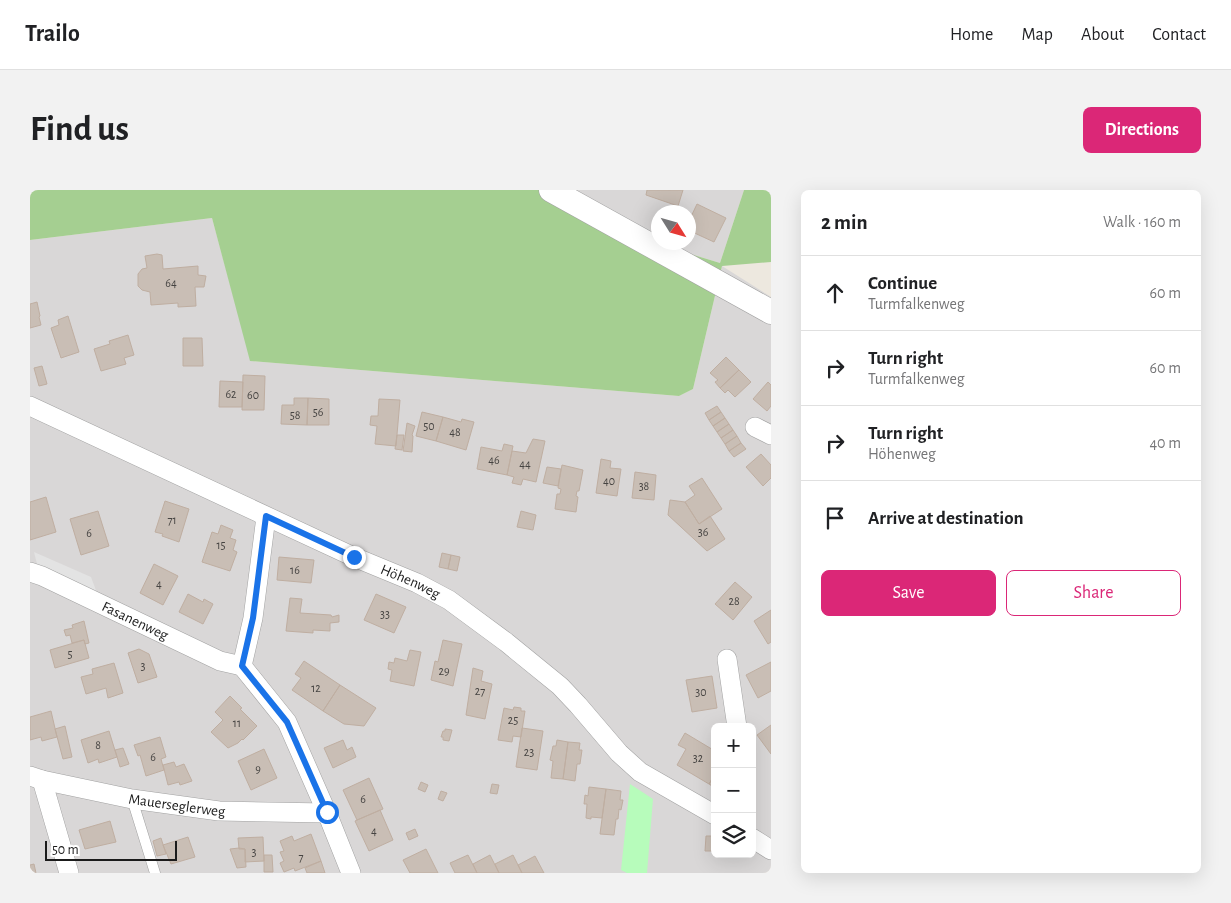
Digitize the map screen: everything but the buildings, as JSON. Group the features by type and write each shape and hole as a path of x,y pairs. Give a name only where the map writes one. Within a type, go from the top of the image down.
{"street":[{"path":"552,190 771,312"},
{"name":"Höhenweg","path":"30,406 354,557 417,583 449,600 506,642 560,686 578,704 618,753 640,772 712,813"},
{"path":"266,516 253,618 242,666 287,722 327,812 351,873"},
{"name":"Fasanenweg","path":"30,572 220,661 242,666"},
{"path":"728,659 736,723"},
{"path":"36,778 68,873"},
{"name":"Mauerseglerweg","path":"36,778 132,800 219,811 327,812"},
{"path":"756,841 771,850"}],"lane":[{"path":"132,800 155,873"}],"shaded area":[{"path":"545,190 744,190 720,263 678,250 696,250 696,205 651,205 651,242 622,233"},
{"path":"212,218 251,361 679,396 693,389 722,266 771,297 771,873 30,873 30,240"},
{"path":"34,552 91,577 97,593 38,568"}],"green space":[{"path":"30,190 545,190 622,233 651,242 651,250 678,250 720,263 744,190 771,190 771,262 722,266 693,389 679,396 250,361 212,218 30,240"},
{"path":"630,784 653,799 647,873 627,873 621,870"}],"route":[{"path":"327,812 287,722 242,666 253,618 266,516 354,557"}]}
